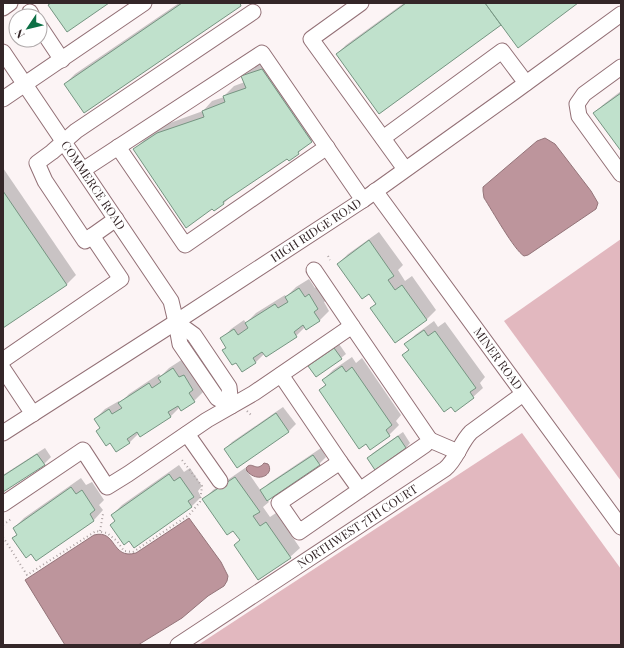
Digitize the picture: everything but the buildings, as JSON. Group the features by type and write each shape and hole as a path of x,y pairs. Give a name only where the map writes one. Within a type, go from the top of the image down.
{"street":[{"path":"3,8 10,3"},
{"path":"3,99 144,3"},
{"path":"361,3 311,39 405,169"},
{"path":"116,219 85,241 45,181 36,163 52,152 76,131 253,12"},
{"name":"HIGH RIDGE ROAD","path":"3,433 363,200 621,14"},
{"path":"48,39 62,60"},
{"path":"382,138 502,51 526,83"},
{"name":"COMMERCE ROAD","path":"3,52 171,301 176,322"},
{"path":"83,170 262,53 363,200"},
{"path":"621,67 584,94 577,104 580,116 621,174"},
{"path":"118,147 185,245 327,148"},
{"name":"MINER ROAD","path":"375,191 621,527"},
{"path":"3,360 121,280 92,236"},
{"path":"314,270 430,440 458,452"},
{"path":"176,322 194,335 229,387 231,406"},
{"path":"3,504 83,450 108,487 207,420 281,375 352,326"},
{"path":"3,369 33,414"},
{"path":"281,375 360,490"},
{"name":"NORTHWEST 7TH COURT","path":"178,645 444,469 451,463 465,439 471,432 523,394"},
{"path":"187,434 220,481"},
{"path":"340,462 279,503 299,532 425,445 430,440"}],"path":[{"path":"328,256 330,260"},
{"path":"246,410 252,416"},
{"path":"3,536 27,575 96,531 108,533 117,541 124,551 133,552 189,515 200,502 202,486 182,460"},
{"path":"100,531 104,514"},
{"path":"3,525 11,519"}],"shaded area":[{"path":"545,138 555,144 591,191 598,203 596,209 528,255 524,256 509,238 484,198 483,187 537,141"},
{"path":"621,239 621,481 504,321"},
{"path":"522,433 621,569 621,645 198,645"},
{"path":"264,463 268,464 270,468 264,476 256,477 247,471 246,468 250,465 259,467"},
{"path":"189,518 221,562 228,576 224,586 208,596 182,618 138,645 65,645 25,580 94,535 101,534 107,536 122,552 128,554 136,553"}]}
